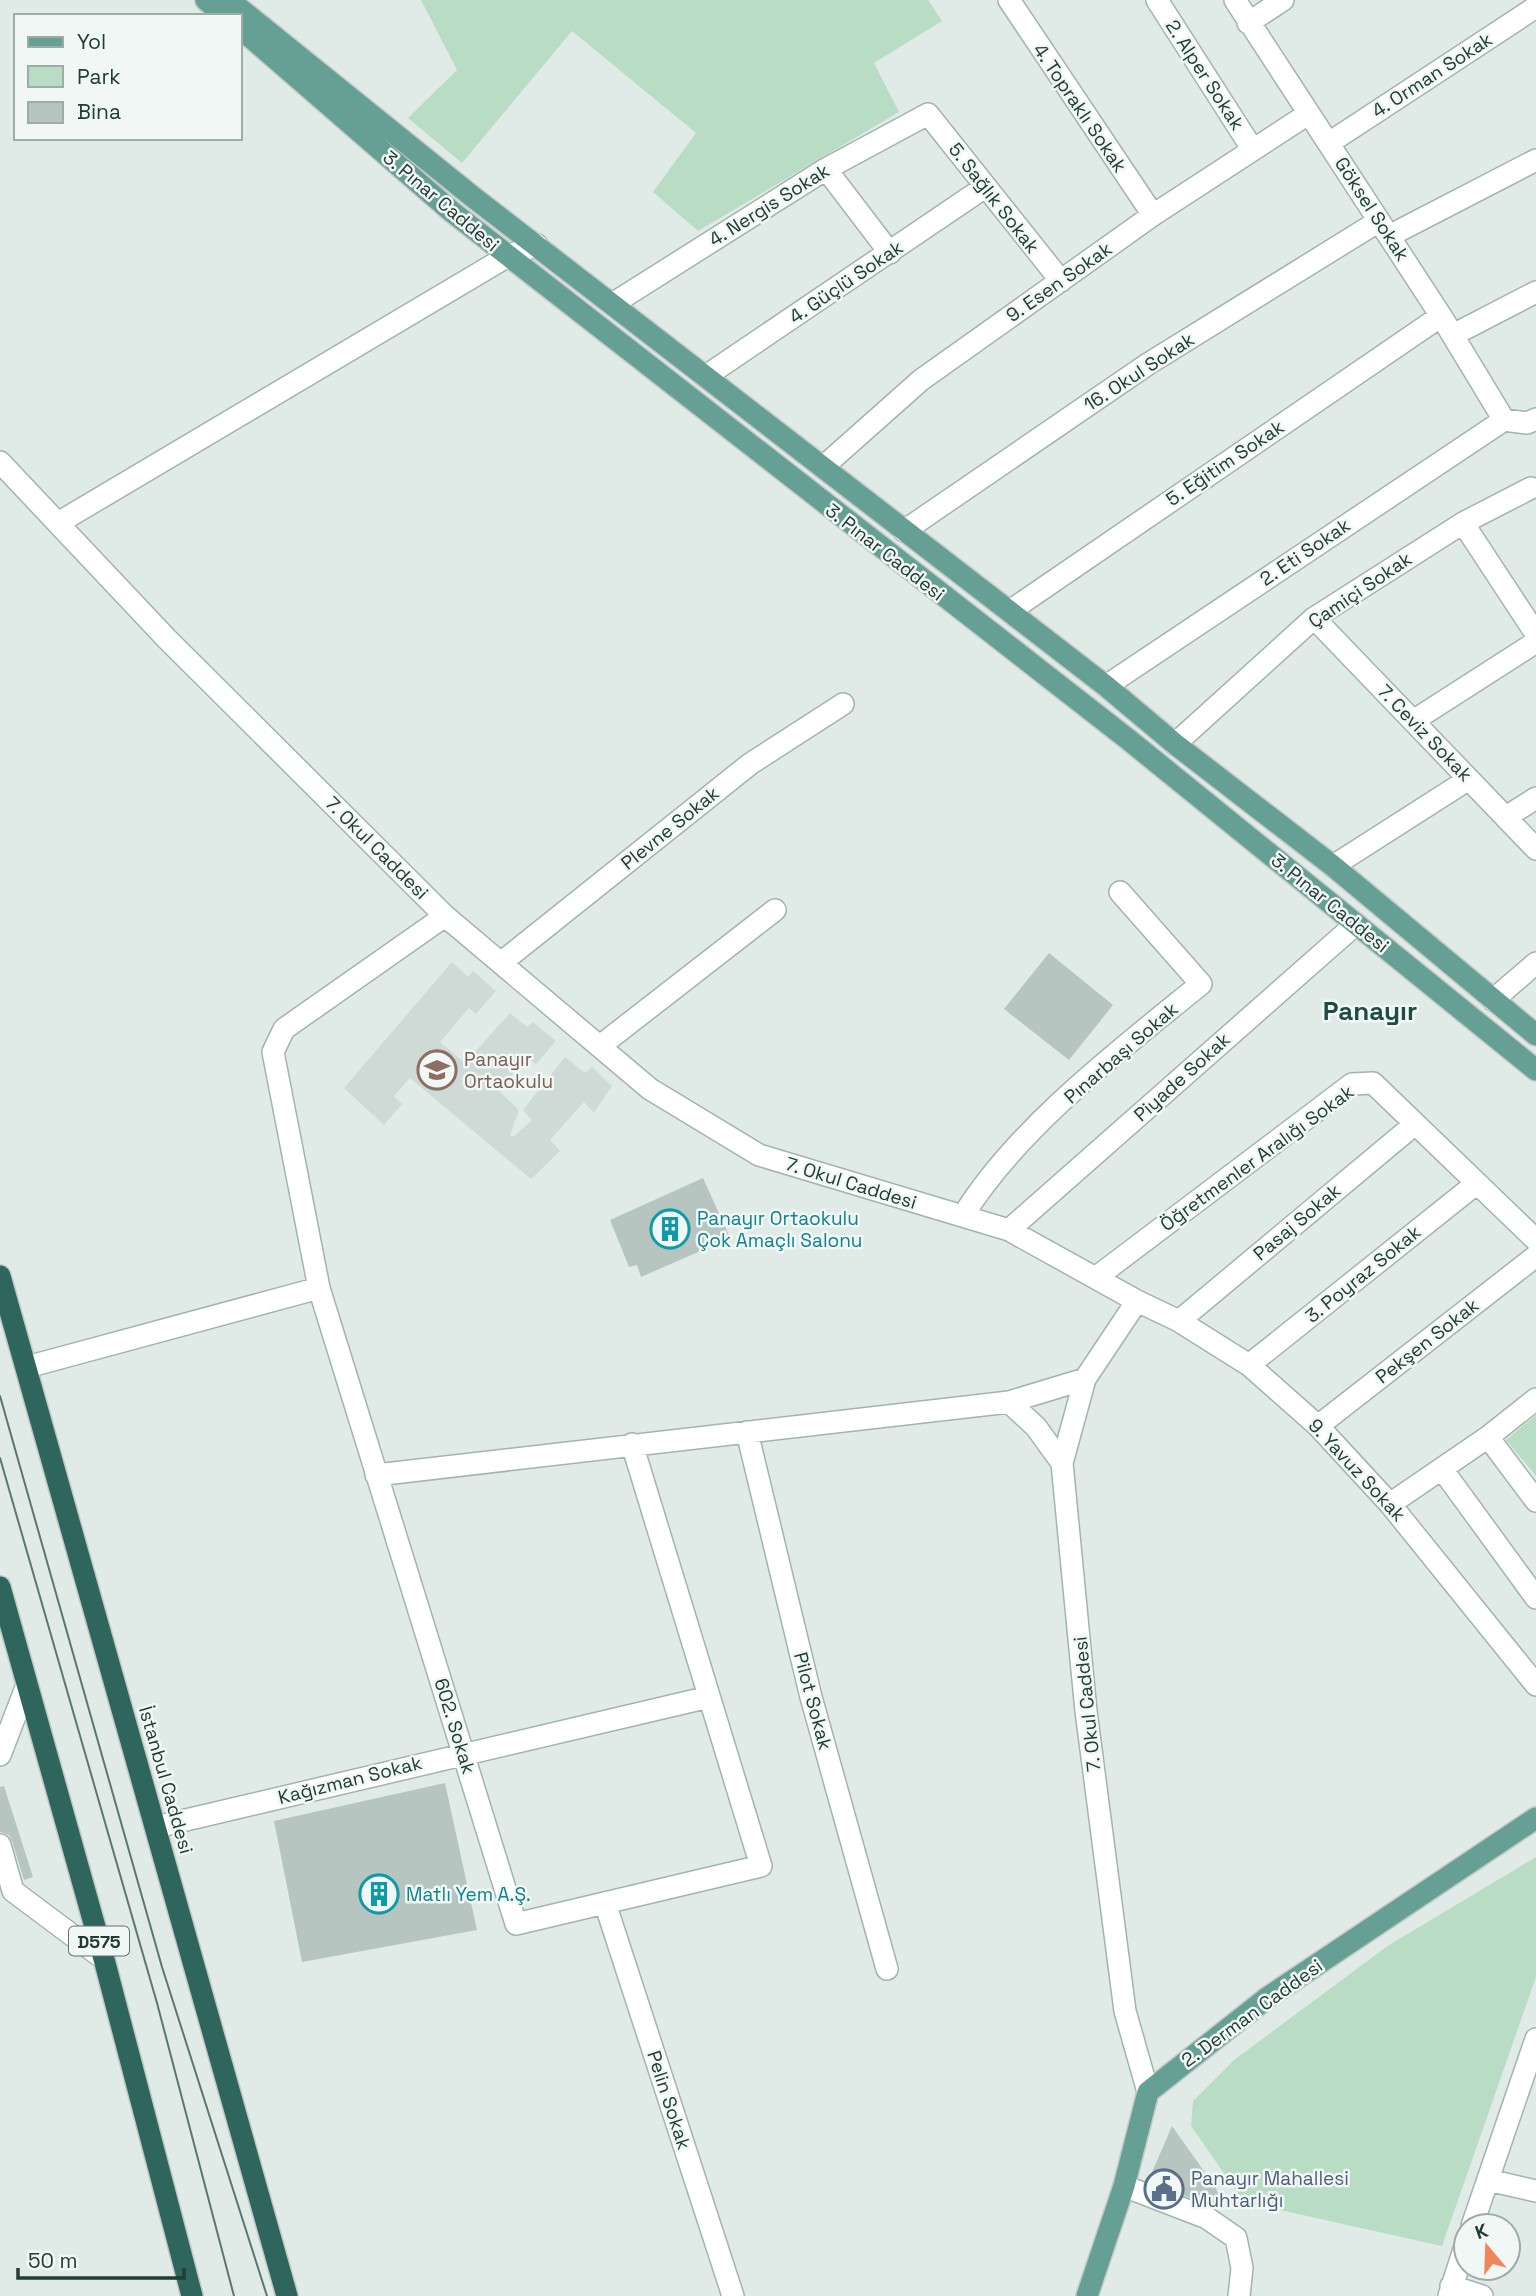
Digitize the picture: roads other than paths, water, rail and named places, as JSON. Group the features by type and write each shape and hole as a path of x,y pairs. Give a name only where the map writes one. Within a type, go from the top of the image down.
{"highway":[{"name":"İstanbul Caddesi","path":"0,1276 287,2296"},
{"name":"D575","path":"0,1587 104,1959 192,2296"}],"main road":[{"path":"206,0 223,14"},
{"name":"3. Pınar Caddesi","path":"229,0 537,245 1106,686 1175,744 1333,866 1536,1035"},
{"name":"3. Pınar Caddesi","path":"242,31 451,211 1129,740 1536,1070"},
{"name":"2. Derman Caddesi","path":"1148,2092 1267,1998 1536,1818"},
{"path":"1087,2296 1124,2186 1148,2092"}],"street":[{"name":"4. Topraklı Sokak","path":"1009,0 1153,215"},
{"name":"2. Alper Sokak","path":"1157,0 1253,150"},
{"name":"Göksel Sokak","path":"1235,0 1441,316 1504,420"},
{"path":"1248,23 1283,0"},
{"name":"4. Orman Sokak","path":"1329,143 1536,7"},
{"name":"4. Nergis Sokak","path":"614,303 826,169 928,114"},
{"name":"5. Sağlık Sokak","path":"928,114 1060,281"},
{"name":"9. Esen Sokak","path":"823,467 921,380 1153,215 1308,114"},
{"name":"16. Okul Sokak","path":"904,531 1149,364 1384,228 1536,160"},
{"path":"826,169 890,253"},
{"name":"4. Güçlü Sokak","path":"706,376 985,187"},
{"path":"58,523 508,256 537,245"},
{"path":"1453,335 1536,292"},
{"name":"5. Eğitim Sokak","path":"1010,611 1441,316"},
{"path":"1504,420 1527,423 1536,419"},
{"name":"2. Eti Sokak","path":"1106,686 1504,420"},
{"name":"7. Okul Caddesi","path":"0,462 167,639 445,916 650,1088 760,1155 1009,1230 1098,1276 1137,1301 1085,1379 1062,1463 1086,1711 1125,2011 1148,2092"},
{"name":"Çamiçi Sokak","path":"1175,744 1314,618 1463,523 1531,488"},
{"path":"1463,523 1536,634"},
{"name":"7. Ceviz Sokak","path":"1314,618 1536,849"},
{"path":"1413,721 1536,642"},
{"name":"Plevne Sokak","path":"502,962 750,764 844,704"},
{"path":"1333,866 1469,779"},
{"path":"1506,817 1536,798"},
{"name":"Pınarbaşı Sokak","path":"963,1216 982,1185 1081,1085 1201,984 1120,892"},
{"path":"600,1046 775,910"},
{"name":"602. Sokak","path":"445,916 284,1029 272,1052 319,1288 516,1924 761,1866 709,1696"},
{"name":"Piyade Sokak","path":"1009,1230 1356,924"},
{"path":"1493,1000 1536,963"},
{"name":"Öğretmenler Aralığı Sokak","path":"1098,1276 1352,1084 1373,1083 1536,1240"},
{"name":"Pasaj Sokak","path":"1179,1321 1415,1124"},
{"name":"3. Poyraz Sokak","path":"1249,1365 1477,1183"},
{"name":"Pekşen Sokak","path":"1318,1426 1536,1256"},
{"path":"27,1367 319,1288"},
{"name":"9. Yavuz Sokak","path":"1137,1301 1179,1321 1249,1365 1318,1426 1390,1504 1536,1685"},
{"path":"376,1475 1009,1402 1085,1379"},
{"path":"1390,1504 1488,1437 1536,1399"},
{"path":"1009,1402 1036,1427 1062,1463"},
{"name":"Pilot Sokak","path":"747,1432 811,1697 887,1969"},
{"path":"1488,1437 1536,1501"},
{"path":"632,1444 709,1696"},
{"path":"1442,1469 1536,1598"},
{"path":"0,1755 27,1685"},
{"name":"Kağızman Sokak","path":"156,1827 463,1752 709,1696"},
{"path":"0,1845 13,1891 104,1959"},
{"name":"Pelin Sokak","path":"604,1903 733,2296"},
{"path":"1477,2212 1530,2073 1536,2039"},
{"path":"1488,2180 1536,2191"},
{"path":"1124,2186 1208,2218 1236,2238 1242,2268 1239,2296"},
{"path":"1450,2291 1482,2296"}],"tram line":[{"path":"0,1396 162,1967 267,2296"},
{"path":"0,1458 157,2003 234,2296"}],"place":[{"name":"Panayır Ortaokulu","path":"437,1070"},
{"name":"Panayır Ortaokulu Çok Amaçlı Salonu","path":"670,1229"},
{"name":"Matlı Yem A.Ş.","path":"379,1894"},
{"name":"Panayır Mahallesi Muhtarlığı","path":"1164,2189"}],"district":[{"name":"Panayır","path":"1370,1011"}]}
